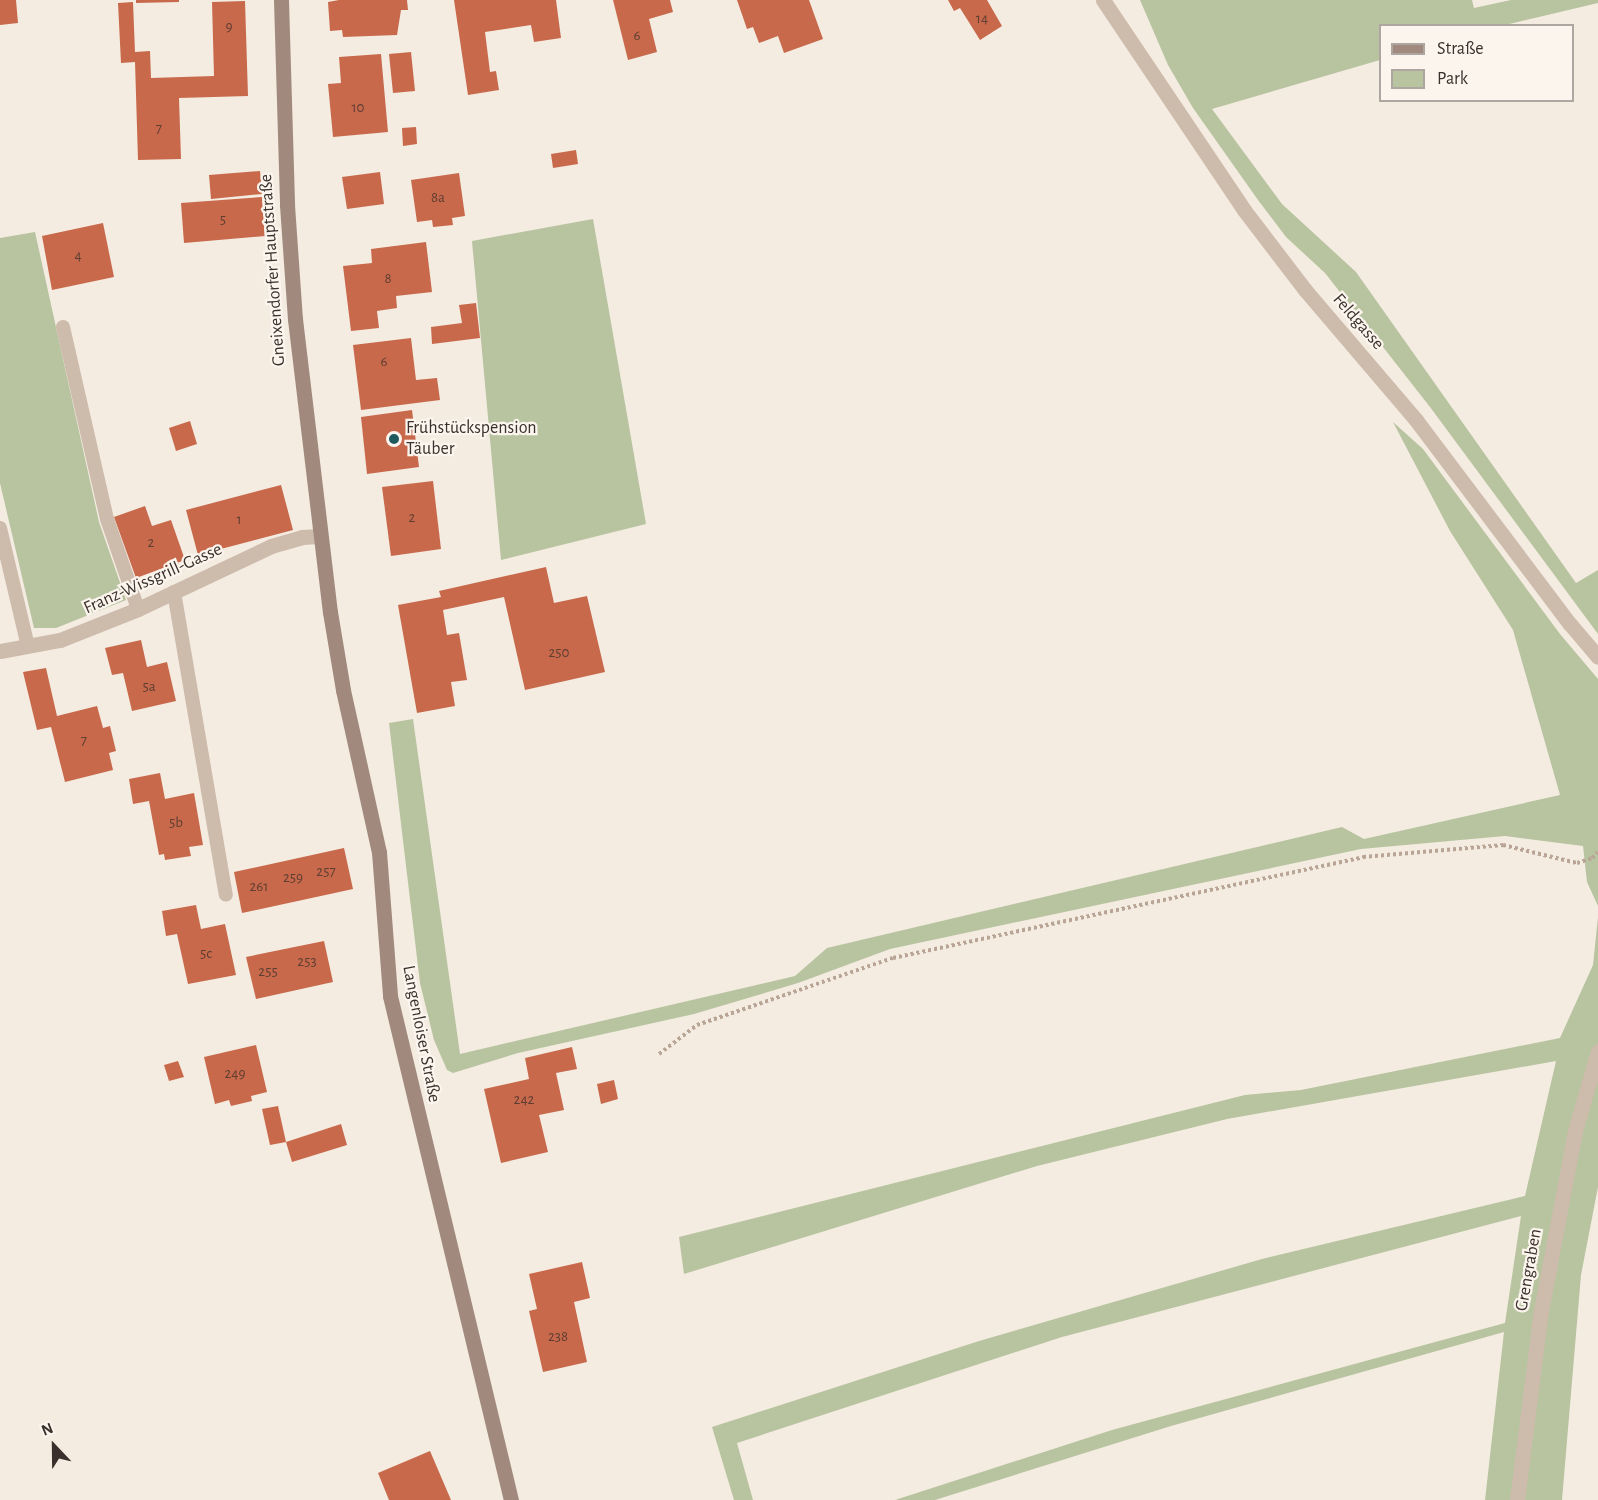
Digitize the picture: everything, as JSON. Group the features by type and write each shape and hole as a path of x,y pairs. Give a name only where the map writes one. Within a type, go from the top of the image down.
{"street":[{"name":"Gneixendorfer Hauptstraße","path":"281,0 287,216 303,407 319,536"},
{"name":"Feldgasse","path":"1103,0 1244,210 1306,291 1416,420 1570,624 1598,657"},
{"name":"Franz-Wissgrill-Gasse","path":"0,651 60,640 138,609 271,546 319,536"},
{"name":"Langenloiser Straße","path":"319,536 343,690 379,852 390,996 511,1500"},
{"name":"Grengraben","path":"1517,1500 1541,1311 1575,1131 1598,1051"}],"lane":[{"path":"63,327 107,519 138,609"},
{"path":"0,528 28,646"},
{"path":"174,592 226,895"}],"path":[{"path":"658,1054 697,1025 893,958 1363,857 1503,845 1577,863 1592,858 1598,852"}],"green space":[{"path":"1140,0 1472,0 1474,8 1511,0 1598,0 1598,3 1509,24 1379,24 1379,60 1212,109 1282,204 1356,272 1576,583 1598,570 1598,634 1430,407 1325,273 1286,237 1258,200 1193,108 1168,65"},
{"path":"593,219 646,524 501,560 472,241"},
{"path":"35,232 99,522 126,600 56,628 34,628 0,483 0,238"},
{"path":"1393,422 1423,449 1560,634 1598,679 1598,906 1587,882 1583,846 1505,836 1361,849 890,949 798,983 694,1014 518,1053 453,1073 447,1070 434,1040 420,983 389,723 413,719 460,1054 795,976 827,948 1342,827 1364,839 1560,795 1513,630 1450,531"},
{"path":"1598,917 1598,1187 1581,1275 1562,1500 1485,1500 1504,1332 1171,1426 935,1500 895,1500 1112,1430 1505,1323 1521,1216 1062,1337 737,1443 753,1500 734,1500 712,1427 979,1341 1262,1259 1525,1196 1556,1061 1227,1119 1037,1166 684,1274 679,1237 1245,1095 1301,1090 1560,1038 1593,965"}],"building":[{"path":"0,0 16,0 18,23 0,25"},
{"path":"136,0 179,0 179,2 136,3"},
{"path":"407,0 408,10 401,10 397,35 343,37 342,30 330,31 328,2"},
{"path":"454,0 556,0 561,38 534,42 531,25 485,32 490,72 496,71 499,90 468,95"},
{"path":"613,0 670,0 673,12 649,19 657,52 628,60"},
{"path":"737,0 809,0 823,39 784,53 778,36 759,43 753,27 747,29"},
{"path":"948,0 987,0 1002,26 980,40 960,8 954,11"},
{"path":"245,1 248,96 179,98 181,159 138,160 135,62 121,63 118,3 133,2 135,52 150,51 151,78 214,76 212,2"},
{"path":"411,52 415,91 393,93 389,54"},
{"path":"381,54 388,132 333,137 328,84 341,83 339,57"},
{"path":"416,127 417,144 403,146 402,128"},
{"path":"576,150 578,164 553,168 551,154"},
{"path":"260,171 262,194 211,199 209,175"},
{"path":"380,172 384,204 347,209 342,177"},
{"path":"459,173 465,216 452,218 453,225 433,227 432,220 417,222 411,180"},
{"path":"262,197 265,236 184,243 181,203"},
{"path":"103,223 114,277 52,290 42,236"},
{"path":"426,242 432,292 396,296 397,308 377,311 379,328 351,331 343,266 372,263 371,249"},
{"path":"476,303 480,338 432,344 431,327 462,323 459,305"},
{"path":"411,338 416,380 437,378 440,400 361,410 353,345"},
{"path":"412,410 419,467 367,474 361,417"},
{"path":"190,421 197,444 176,451 169,428"},
{"path":"433,481 441,549 391,556 382,487"},
{"path":"281,485 293,530 198,555 186,510"},
{"path":"145,506 152,526 171,520 185,560 136,578 114,517"},
{"path":"546,567 554,603 587,596 605,672 525,690 504,597 443,610 447,635 459,633 467,680 451,682 455,706 417,713 398,605 441,597 439,591"},
{"path":"141,640 147,667 167,662 176,701 132,711 123,673 112,675 105,648"},
{"path":"46,668 57,716 97,706 103,728 110,726 116,751 109,753 113,770 65,782 51,727 37,730 23,672"},
{"path":"160,773 165,799 194,793 203,845 189,847 191,856 165,860 164,854 159,855 149,801 133,804 129,779"},
{"path":"344,848 353,889 242,913 234,872"},
{"path":"196,905 201,929 225,924 236,975 188,984 177,934 166,936 162,911"},
{"path":"324,941 333,982 256,999 246,957"},
{"path":"256,1045 267,1092 251,1096 252,1101 231,1106 229,1100 215,1104 204,1057"},
{"path":"572,1047 577,1069 556,1073 564,1110 539,1115 548,1152 501,1163 484,1089 529,1079 525,1058"},
{"path":"178,1061 184,1077 169,1081 164,1065"},
{"path":"614,1080 618,1099 601,1104 597,1084"},
{"path":"278,1106 286,1142 270,1145 262,1109"},
{"path":"341,1124 347,1145 292,1162 286,1142"},
{"path":"582,1262 590,1298 574,1302 587,1362 543,1372 529,1311 537,1309 529,1274"},
{"path":"430,1451 451,1500 389,1500 378,1473"}],"place":[{"name":"Frühstückspension Täuber","path":"394,439"}]}
